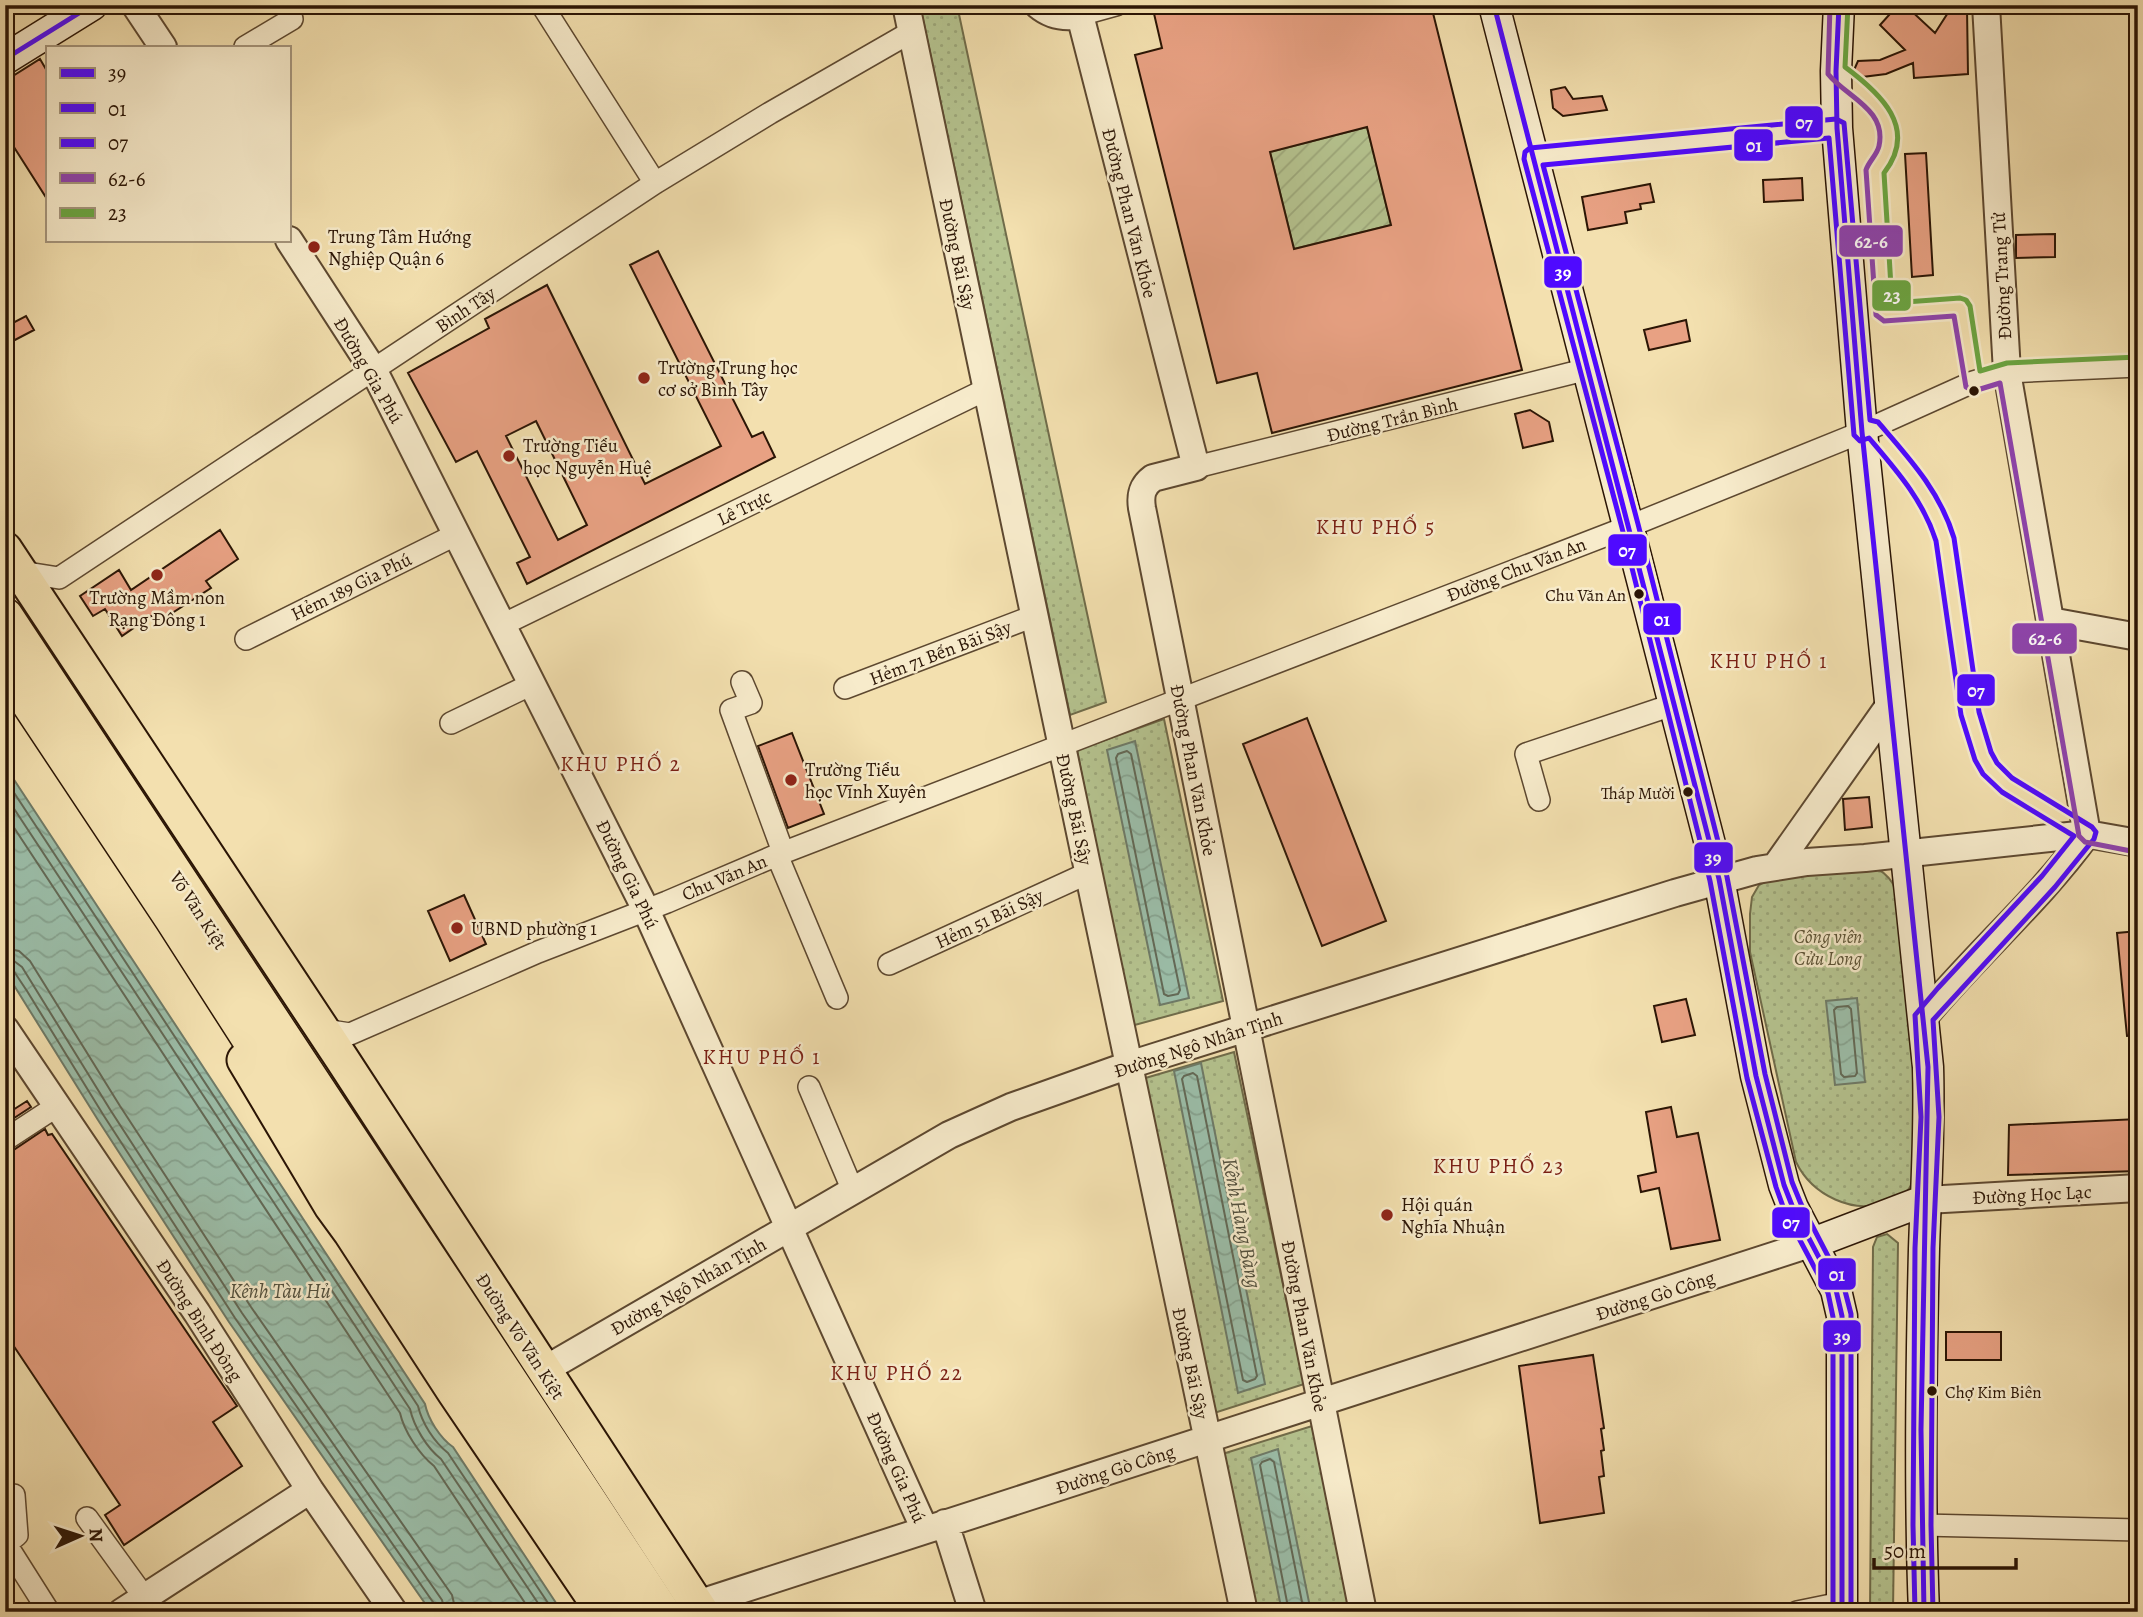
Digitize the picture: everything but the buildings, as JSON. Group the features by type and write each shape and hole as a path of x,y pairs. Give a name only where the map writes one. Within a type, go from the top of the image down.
{"highway":[{"name":"Võ Văn Kiệt","path":"5,616 371,1219"},
{"name":"Võ Văn Kiệt","path":"5,667 371,1219"},
{"path":"371,1219 480,1398 627,1612"},
{"name":"Đường Võ Văn Kiệt","path":"371,1219 662,1612"}],"main road":[{"path":"5,59 92,5"},
{"path":"1494,5 1719,879 1756,1076 1784,1185 1793,1208 1836,1290 1842,1316 1841,1608"},
{"path":"1839,5 1837,128 1862,432 1924,1017 1930,1117 1926,1200 1923,1612"},
{"name":"Võ Văn Kiệt","path":"13,561 339,1041"},
{"path":"5,696 235,1046 331,1206 371,1219 454,1392 603,1612"},
{"name":"Đường Võ Văn Kiệt","path":"339,1041 544,1370 699,1608"},
{"path":"1813,1243 1926,1200"}],"street":[{"path":"135,5 162,46"},
{"path":"542,5 655,183"},
{"name":"Đường Bãi Sậy","path":"906,5 1244,1612"},
{"path":"1038,5 1060,17 1080,15 1116,5"},
{"name":"Đường Trang Tử","path":"1986,5 2007,372 2087,834"},
{"name":"Đường Phan Văn Khỏe","path":"1080,15 1196,467 1153,478 1144,486 1141,500 1363,1612"},
{"path":"247,46 292,19"},
{"name":"Bình Tây","path":"58,578 655,183 911,32"},
{"path":"1532,157 1837,128"},
{"name":"Đường Gia Phú","path":"290,242 374,371 646,910 790,1227 935,1527 973,1612"},
{"name":"Đường Chu Văn An","path":"1061,743 1630,526 1862,432 1962,387 2007,372 2138,366"},
{"name":"Đường Trần Bình","path":"1196,467 1588,369"},
{"name":"Lê Trực","path":"502,625 986,389"},
{"name":"Hẻm 189 Gia Phú","path":"246,639 457,534"},
{"path":"13,561 58,578 46,610"},
{"name":"Hẻm 71 Bến Bãi Sậy","path":"845,688 1034,616"},
{"path":"2050,621 2138,637"},
{"path":"742,682 751,703 731,710 780,853 837,998"},
{"path":"451,723 532,684"},
{"path":"1776,866 1891,703"},
{"path":"1539,800 1526,754 1675,704"},
{"name":"Chu Văn An","path":"339,1041 472,980 780,853 1061,743"},
{"path":"1924,1017 2056,874 2087,834"},
{"name":"Đường Ngô Nhân Tịnh","path":"544,1370 911,1156 981,1120 1129,1065 1719,879 1776,866 2087,834 2138,843"},
{"name":"Hẻm 51 Bãi Sậy","path":"889,964 1088,873"},
{"name":"Đường Bình Đông","path":"5,1029 197,1313 310,1490 394,1612"},
{"path":"809,1087 853,1191"},
{"path":"5,1140 57,1105"},
{"name":"Đường Học Lạc","path":"1926,1200 2138,1188"},
{"name":"Đường Gò Công","path":"699,1608 935,1527 1813,1243"},
{"path":"122,1612 150,1605 310,1490"},
{"path":"14,1495 17,1535 6,1544 49,1612"},
{"path":"87,1518 150,1605"},
{"path":"1922,1525 2138,1530"},
{"path":"1797,1612 1841,1608"}],"green space":[{"path":"920,5 957,5 1106,702 1070,715"},
{"path":"1367,127 1391,225 1294,249 1270,152"},
{"path":"1164,719 1223,1001 1131,1026 1077,750"},
{"name":"Công viên Cửu Long","path":"1872,866 1884,873 1893,883 1903,909 1919,1149 1914,1177 1905,1193 1875,1205 1862,1206 1848,1204 1823,1193 1803,1174 1796,1162 1750,952 1750,914 1752,897 1759,885 1783,872"},
{"path":"1234,1052 1304,1384 1208,1415 1142,1079"},
{"path":"1887,1234 1898,1243 1893,1612 1870,1612 1873,1247 1877,1237"},
{"path":"1312,1426 1351,1612 1249,1612 1216,1456"}],"water":[{"path":"1135,741 1189,998 1160,1005 1107,750"},
{"name":"Kênh Tàu Hủ","path":"5,766 425,1404 435,1428 453,1447 562,1612 431,1612 229,1322 5,971"},
{"path":"1857,998 1865,1082 1835,1085 1826,1001"},
{"name":"Kênh Hàng Bàng","path":"1201,1063 1265,1384 1238,1393 1174,1071"},
{"path":"1278,1449 1311,1612 1282,1612 1251,1458"}],"transit line":[{"name":"39","path":"5,59 92,5"},
{"name":"39","path":"1494,5 1719,879 1756,1076 1784,1185 1793,1208 1836,1290 1842,1316 1842,1612"},
{"name":"62-6","path":"1830,5 1828,74 1871,113 1880,133 1878,149 1866,170 1876,315 1884,321 1954,316 1966,387 1974,391 2000,383 2079,836 2085,842 2136,852"},
{"name":"39","path":"1839,5 1837,128 1862,432 1928,1067 1921,1430 1924,1612"},
{"name":"23","path":"1848,5 1845,67 1882,100 1896,127 1898,141 1894,157 1884,173 1892,303 1960,298 1966,300 1970,306 1980,371 2007,363 2138,357"},
{"name":"07","path":"1833,1612 1833,1317 1828,1293 1785,1212 1776,1187 1747,1078 1710,881 1622,528 1524,159 1525,152 1530,148 1836,119 1844,123 1870,420 1878,422 1912,462 1932,490 1948,521 1954,538 1979,712 1997,763 2012,778 2096,832 2094,839 2055,887 1933,1020 1939,1117 1933,1248 1933,1612"},
{"name":"01","path":"1851,1612 1851,1314 1844,1287 1792,1182 1765,1074 1727,877 1638,524 1543,165 1829,138 1854,435 1860,441 1869,438 1908,486 1931,526 1936,541 1961,715 1975,760 1983,774 2002,792 2074,836 2042,876 1915,1015 1921,1117 1915,1248 1915,1612"}],"place":[{"name":"Trung Tâm Hướng Nghiệp Quận 6","path":"314,247"},
{"name":"Trường Trung học cơ sở Bình Tây","path":"644,378"},
{"name":"Trường Tiểu học Nguyễn Huệ","path":"509,456"},
{"name":"Trường Mầm non Rạng Đông 1","path":"157,575"},
{"name":"Chu Văn An","path":"1639,594"},
{"name":"Trường Tiểu học Vĩnh Xuyên","path":"791,780"},
{"name":"Tháp Mười","path":"1688,792"},
{"name":"UBND phường 1","path":"457,928"},
{"name":"Hội quán Nghĩa Nhuận","path":"1387,1215"},
{"name":"Chợ Kim Biên","path":"1932,1391"}],"district":[{"name":"KHU PHỐ 5","path":"1376,527"},
{"name":"KHU PHỐ 1","path":"1769,661"},
{"name":"KHU PHỐ 2","path":"621,764"},
{"name":"KHU PHỐ 1","path":"762,1057"},
{"name":"KHU PHỐ 23","path":"1499,1166"},
{"name":"KHU PHỐ 22","path":"897,1373"}]}
